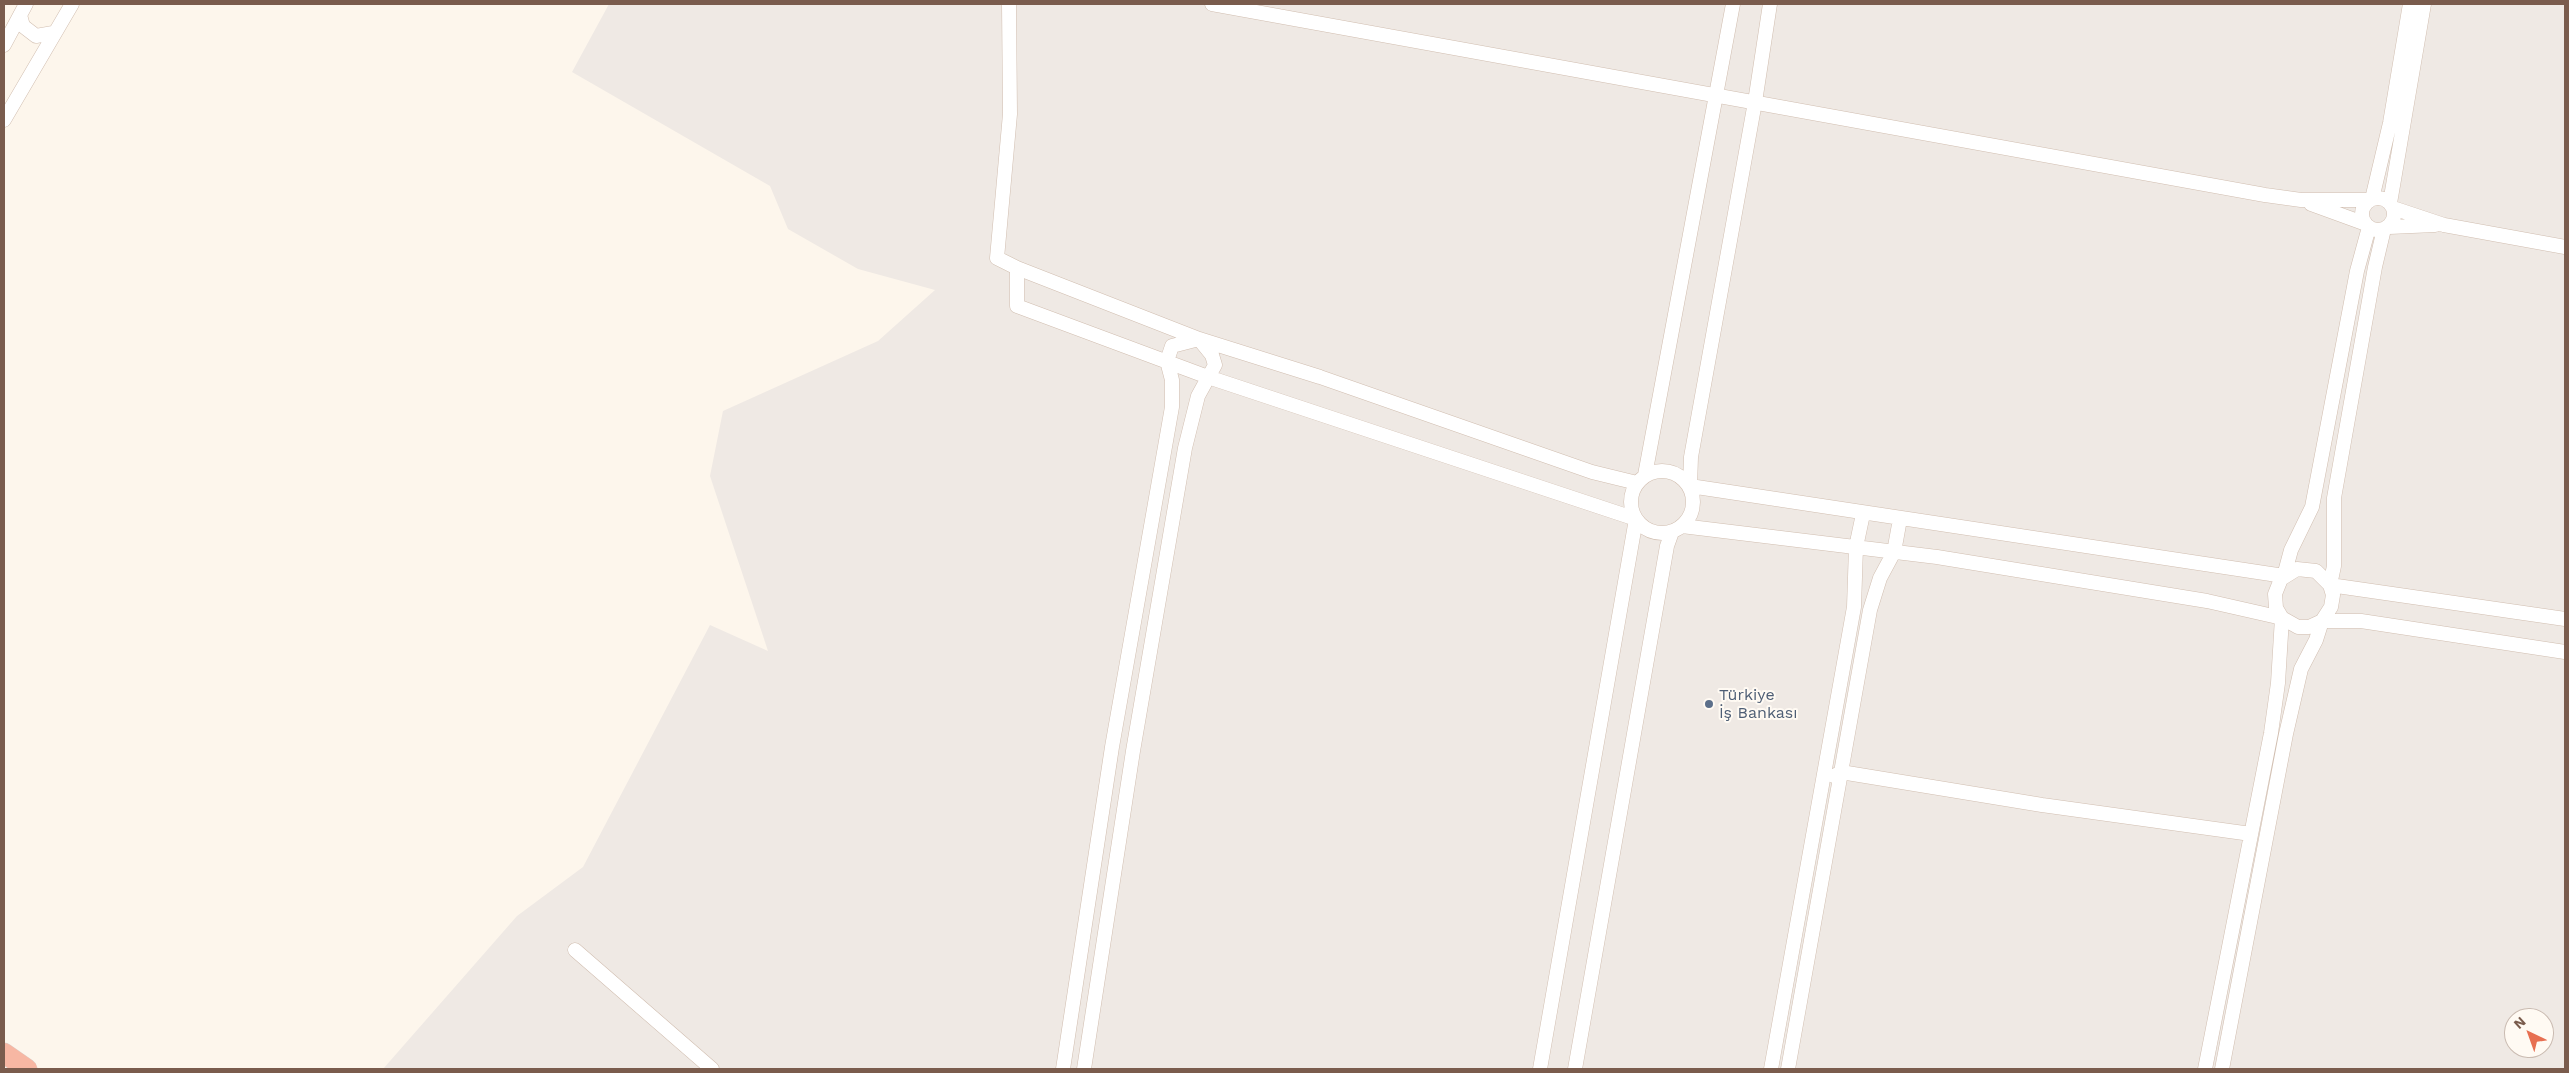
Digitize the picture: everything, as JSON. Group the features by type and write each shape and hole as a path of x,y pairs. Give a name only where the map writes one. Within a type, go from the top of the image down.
{"highway":[{"path":"4,1053 27,1069"}],"street":[{"path":"4,120 53,33 72,4"},
{"path":"1009,4 1010,114 998,258 1017,268 1199,339 1320,377 1592,472 1641,479 1656,470 1669,471 1680,475 1690,486 1863,514 2284,576 2298,569 2308,569 2324,577 2330,585 2333,595 2332,607 2322,621 2316,640 2301,669 2286,734 2222,1069"},
{"path":"1212,4 2301,200 2371,200 2381,198 2392,205 2444,225 2565,247"},
{"path":"1733,4 1641,479 1631,495 1631,509 1636,519 1644,528 1656,533 1677,529 1937,557 2197,600 2282,618 2298,627 2309,627 2322,621 2361,621 2565,652"},
{"path":"1575,1069 1665,556 1677,529 1687,521 1693,507 1690,486 1691,457 1755,102 1770,4"},
{"path":"2205,1069 2251,834 2278,683 2282,618 2276,608 2275,594 2284,576 2291,550 2312,507 2367,225 2362,212 2371,200 2390,123 2410,4"},
{"path":"2330,585 2334,566 2334,498 2375,267 2386,228 2394,218 2392,205 2424,4"},
{"path":"23,9 23,26 36,36 53,33"},
{"path":"4,46 23,9"},
{"path":"2301,200 2378,230 2444,225"},
{"path":"1017,268 1017,306 1208,377 1636,519"},
{"path":"1063,1069 1112,747 1172,407 1172,380 1167,361 1172,346 1199,339"},
{"path":"1084,1069 1133,751 1185,448 1198,396 1215,366 1212,355 1199,339"},
{"path":"1771,1069 1854,607 1856,547 1863,514"},
{"path":"1540,1069 1636,519"},
{"path":"1788,1069 1870,610 1880,578 1894,552 1900,519"},
{"path":"2330,585 2565,619"},
{"path":"1823,782 1841,772 2042,805 2251,834"},
{"path":"1799,915 1815,919"},
{"path":"575,950 712,1069"}],"shaded area":[{"path":"609,4 2565,4 2565,1069 383,1069 517,916 583,867 710,625 768,651 710,476 723,411 878,341 935,290 858,269 788,229 770,186 572,72"}],"place":[{"name":"Türkiye İş Bankası","path":"1709,704"}]}
